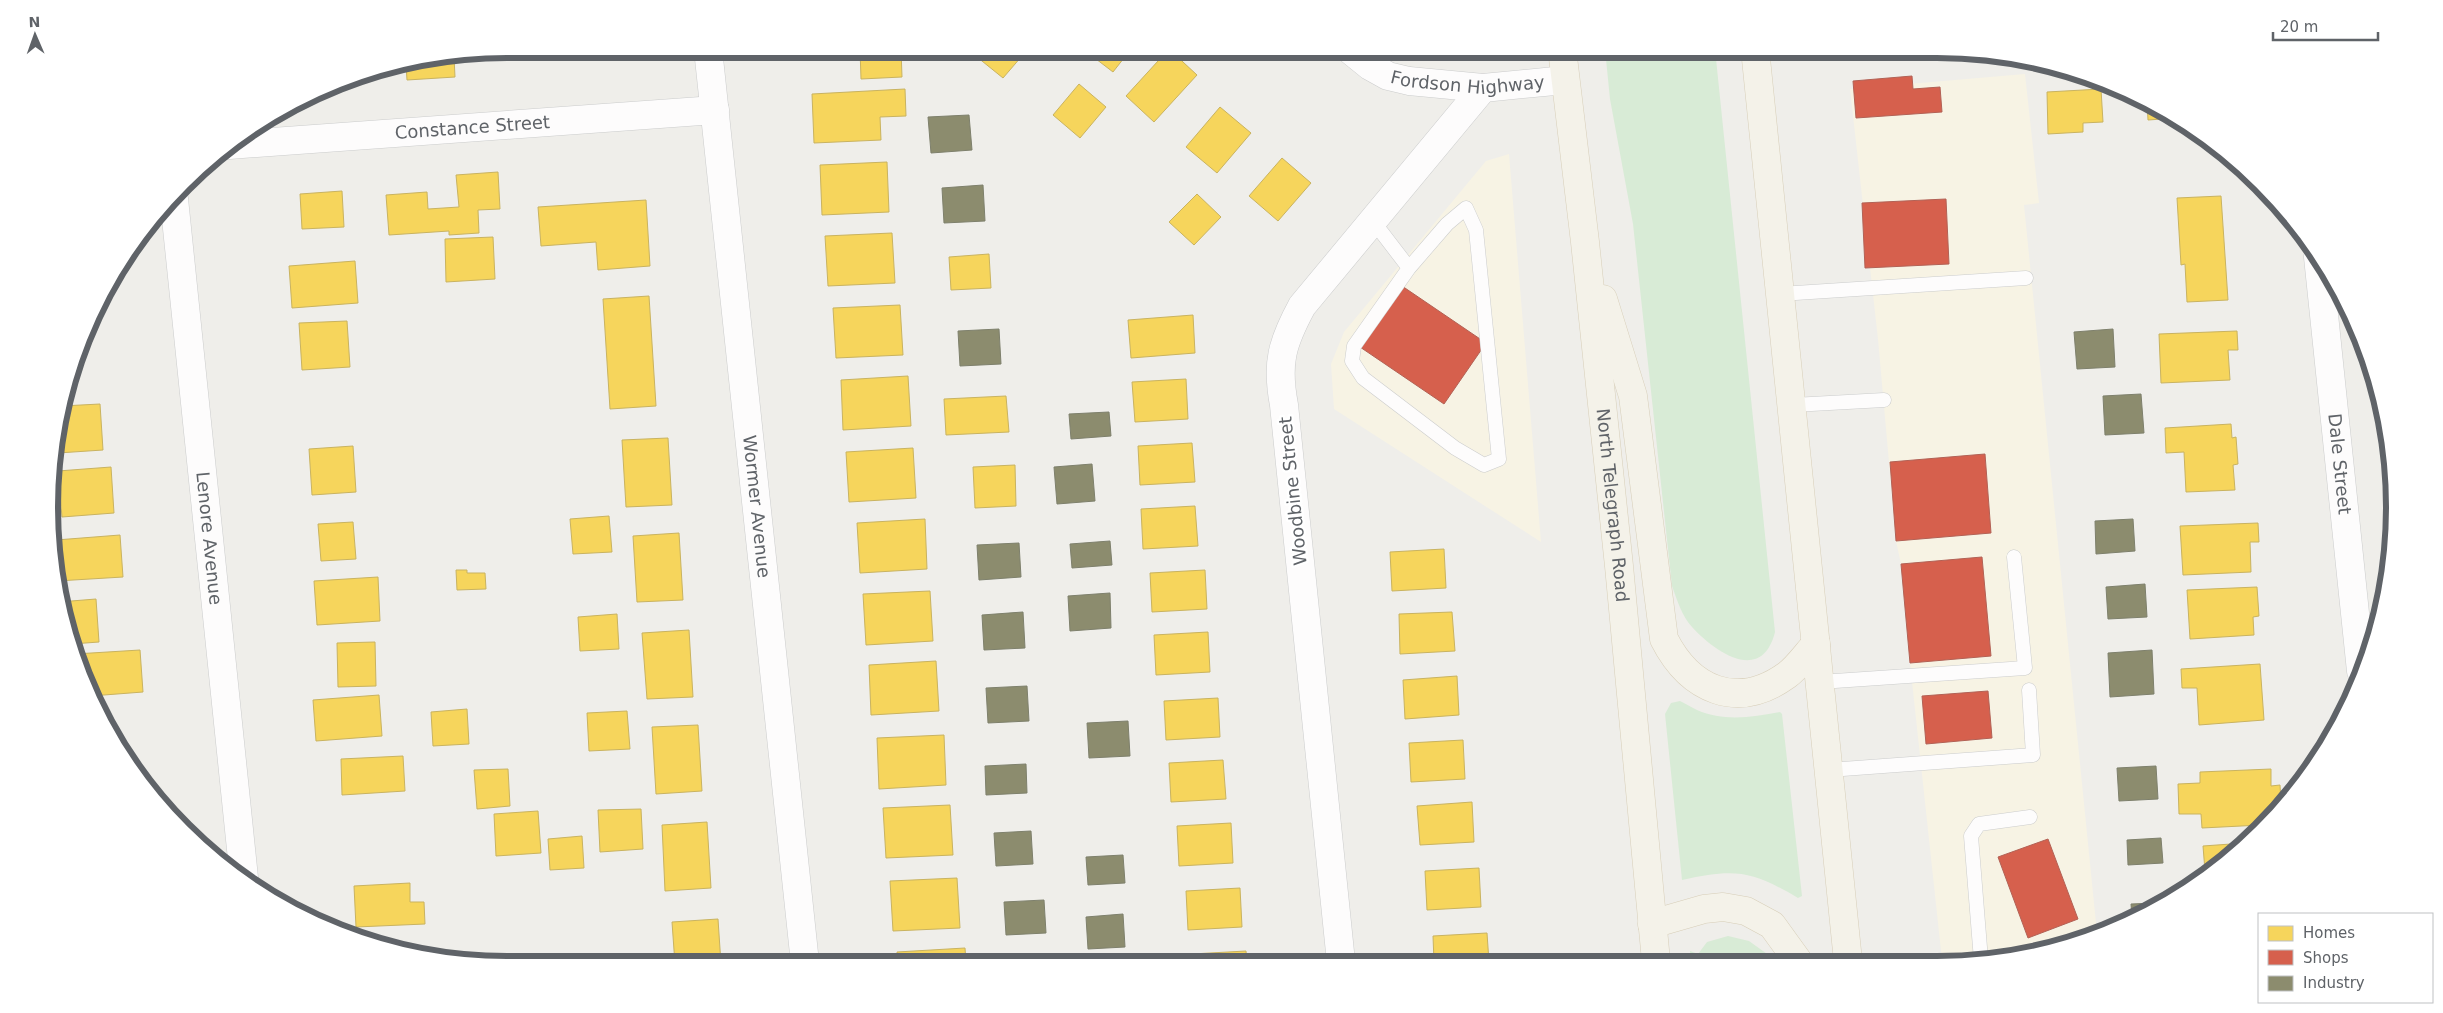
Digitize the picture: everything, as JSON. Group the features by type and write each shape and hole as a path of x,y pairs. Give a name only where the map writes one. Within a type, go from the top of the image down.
{"main road":[{"name":"North Telegraph Road","path":"1563,58 1585,242 1655,956"},
{"path":"1757,58 1848,956"},
{"path":"1585,242 1634,396 1662,629 1664,639 1673,656 1684,670 1715,690 1731,694 1748,693 1760,690 1788,674 1816,644"},
{"path":"1652,924 1704,909 1723,907 1746,911 1772,926 1794,956"}],"street":[{"name":"Wormer Avenue","path":"709,58 804,956"},
{"name":"Fordson Highway","path":"1360,58 1388,76 1409,81 1483,88 1565,80"},
{"name":"Woodbine Street","path":"1340,956 1284,405 1280,384 1281,358 1287,334 1302,306 1483,88"},
{"name":"Constance Street","path":"241,144 715,110"},
{"name":"Lenore Avenue","path":"175,204 243,870"},
{"name":"Dale Street","path":"2320,273 2360,657"}],"lane":[{"path":"1466,208 1476,230 1499,459 1484,465 1455,448 1363,378 1352,361 1354,346 1409,268 1447,224 1466,208"},
{"path":"1373,221 1409,268"},
{"path":"1780,294 2026,278"},
{"path":"1793,405 1884,400"},
{"path":"1820,682 2025,668 2014,557"},
{"path":"1829,770 2033,755 2028,690"},
{"path":"1980,954 1971,836 1979,824 2030,817"}],"shaded area":[{"path":"2025,74 2039,203 2024,205 2096,926 2081,932 2024,947 1995,952 1942,956 1901,564 1896,541 1878,339 1850,89"},
{"path":"1509,154 1541,542 1334,409 1331,364 1344,332 1486,161"}],"green space":[{"path":"1606,58 1716,58 1775,632 1769,648 1760,657 1749,660 1738,659 1725,654 1702,637 1685,618 1672,586 1633,224 1610,99"},
{"path":"1680,701 1707,714 1718,716 1749,717 1780,712 1782,714 1802,896 1798,898 1768,882 1743,874 1716,874 1682,880 1665,714 1671,703"},
{"path":"1728,936 1749,941 1770,956 1690,956 1690,951 1698,954 1707,942"}],"building: Homes":[{"path":"860,58 901,58 902,77 861,79"},
{"path":"978,58 1020,58 1003,78"},
{"path":"1095,58 1124,58 1113,72"},
{"path":"1161,58 1179,58 1197,75 1154,122 1126,96"},
{"path":"454,60 455,77 407,80 406,69"},
{"path":"1079,84 1106,107 1080,138 1053,115"},
{"path":"905,89 906,116 880,117 881,140 814,143 812,94"},
{"path":"2101,89 2103,122 2083,123 2083,132 2048,134 2047,92"},
{"path":"1220,107 1251,133 1217,173 1186,147"},
{"path":"2147,111 2163,119 2148,120"},
{"path":"1282,158 1311,183 1278,221 1249,196"},
{"path":"887,162 889,212 822,215 820,165"},
{"path":"498,172 500,209 478,210 479,233 449,235 449,231 389,235 386,195 427,192 428,209 459,207 456,175"},
{"path":"342,191 344,227 302,229 300,194"},
{"path":"1197,194 1221,217 1194,245 1169,222"},
{"path":"2221,196 2228,300 2187,302 2185,264 2181,265 2177,198"},
{"path":"646,200 650,266 598,270 596,242 541,246 538,207"},
{"path":"892,233 895,283 828,286 825,236"},
{"path":"493,237 495,279 446,282 445,239"},
{"path":"989,254 991,288 951,290 949,257"},
{"path":"355,261 358,303 292,308 289,266"},
{"path":"649,296 656,406 610,409 603,299"},
{"path":"900,305 903,355 836,358 833,308"},
{"path":"1193,315 1195,353 1131,358 1128,320"},
{"path":"347,321 350,367 302,370 299,323"},
{"path":"2237,331 2238,350 2228,350 2230,380 2161,383 2159,334"},
{"path":"908,376 911,426 843,430 841,380"},
{"path":"1186,379 1188,419 1135,422 1132,382"},
{"path":"1006,396 1009,432 946,435 944,399"},
{"path":"100,404 103,450 60,453 69,406"},
{"path":"2231,424 2232,438 2236,437 2238,464 2233,465 2235,490 2186,492 2184,452 2166,453 2165,428"},
{"path":"668,438 672,505 626,507 622,440"},
{"path":"1192,443 1195,482 1140,485 1138,446"},
{"path":"353,446 356,492 312,495 309,449"},
{"path":"913,448 916,498 849,502 846,452"},
{"path":"1015,465 1016,506 975,508 973,467"},
{"path":"111,467 114,513 62,517 59,471"},
{"path":"1195,506 1198,546 1143,549 1141,509"},
{"path":"609,516 612,552 573,554 570,519"},
{"path":"925,519 927,569 860,573 857,523"},
{"path":"353,522 356,559 321,561 318,524"},
{"path":"2258,523 2259,542 2250,542 2251,572 2183,575 2180,526"},
{"path":"679,533 683,600 637,602 633,536"},
{"path":"120,535 123,577 64,581 58,540"},
{"path":"1444,549 1446,588 1392,591 1390,552"},
{"path":"456,570 467,570 467,573 485,573 486,589 457,590"},
{"path":"1205,570 1207,609 1152,612 1150,573"},
{"path":"378,577 380,621 317,625 314,581"},
{"path":"2257,587 2259,616 2253,617 2254,635 2190,639 2187,590"},
{"path":"930,591 933,641 866,645 863,594"},
{"path":"96,599 99,642 79,643 68,601"},
{"path":"1452,612 1455,651 1400,654 1399,614"},
{"path":"617,614 619,649 580,651 578,617"},
{"path":"689,630 693,697 647,699 642,633"},
{"path":"1208,632 1210,672 1156,675 1154,635"},
{"path":"375,642 376,686 338,687 337,643"},
{"path":"140,650 143,692 100,695 82,654"},
{"path":"936,661 939,711 871,715 869,665"},
{"path":"2260,664 2264,720 2199,725 2197,688 2182,688 2181,669"},
{"path":"1457,676 1459,715 1405,719 1403,680"},
{"path":"379,695 382,736 316,741 313,700"},
{"path":"1218,698 1220,737 1166,740 1164,701"},
{"path":"467,709 469,744 433,746 431,712"},
{"path":"627,711 630,749 589,751 587,713"},
{"path":"698,725 702,791 656,794 652,727"},
{"path":"944,735 946,785 879,789 877,738"},
{"path":"1463,740 1465,779 1411,782 1409,743"},
{"path":"403,756 405,791 342,795 341,759"},
{"path":"1223,760 1226,799 1171,802 1169,763"},
{"path":"508,769 510,806 477,809 474,770"},
{"path":"2271,769 2271,786 2280,785 2281,795 2252,825 2202,828 2201,814 2179,814 2178,784 2200,783 2200,772"},
{"path":"1472,802 1474,842 1420,845 1417,806"},
{"path":"950,805 953,855 886,858 883,808"},
{"path":"641,809 643,849 600,852 598,810"},
{"path":"538,811 541,853 496,856 494,814"},
{"path":"707,822 711,888 665,891 662,825"},
{"path":"1231,823 1233,863 1179,866 1177,826"},
{"path":"582,836 584,868 550,870 548,839"},
{"path":"2233,844 2205,867 2203,846"},
{"path":"1479,868 1481,907 1427,910 1425,871"},
{"path":"957,878 960,928 893,931 890,881"},
{"path":"410,883 410,902 424,902 425,924 356,927 354,886"},
{"path":"1240,888 1242,927 1188,930 1186,891"},
{"path":"718,919 720,956 674,956 672,922"},
{"path":"1487,933 1489,956 1434,956 1433,936"},
{"path":"965,948 966,956 897,956 897,952"},
{"path":"1246,951 1246,956 1192,956 1192,954"}],"building: Shops":[{"path":"1912,76 1913,89 1940,87 1942,112 1856,118 1853,81"},
{"path":"1946,199 1949,264 1865,268 1862,203"},
{"path":"1402,286 1486,343 1444,404 1360,347"},
{"path":"1985,454 1991,533 1896,541 1890,462"},
{"path":"1982,557 1991,656 1910,663 1901,564"},
{"path":"1988,691 1992,738 1926,744 1922,696"},
{"path":"2048,839 2078,919 2028,938 1998,857"}],"building: Industry":[{"path":"969,115 972,150 931,153 928,117"},
{"path":"983,185 985,221 944,223 942,188"},
{"path":"999,329 1001,364 960,366 958,331"},
{"path":"2113,329 2115,367 2077,369 2074,332"},
{"path":"2141,394 2144,433 2105,435 2103,396"},
{"path":"1109,412 1111,436 1071,439 1069,414"},
{"path":"1092,464 1095,501 1057,504 1054,467"},
{"path":"2133,519 2135,551 2096,554 2095,521"},
{"path":"1110,541 1112,565 1072,568 1070,544"},
{"path":"1019,543 1021,577 979,580 977,545"},
{"path":"2145,584 2147,617 2108,619 2106,587"},
{"path":"1110,593 1111,628 1070,631 1068,596"},
{"path":"1023,612 1025,648 984,650 982,615"},
{"path":"2152,650 2154,694 2110,697 2108,653"},
{"path":"1027,686 1029,721 988,723 986,688"},
{"path":"1128,721 1130,756 1089,758 1087,723"},
{"path":"1026,764 1027,793 986,795 985,766"},
{"path":"2156,766 2158,799 2119,801 2117,768"},
{"path":"1031,831 1033,864 996,866 994,833"},
{"path":"2161,838 2163,863 2128,865 2127,840"},
{"path":"1123,855 1125,883 1088,885 1086,857"},
{"path":"1044,900 1046,933 1006,935 1004,902"},
{"path":"2145,903 2132,911 2131,904"},
{"path":"1123,914 1125,947 1088,949 1086,917"}]}
